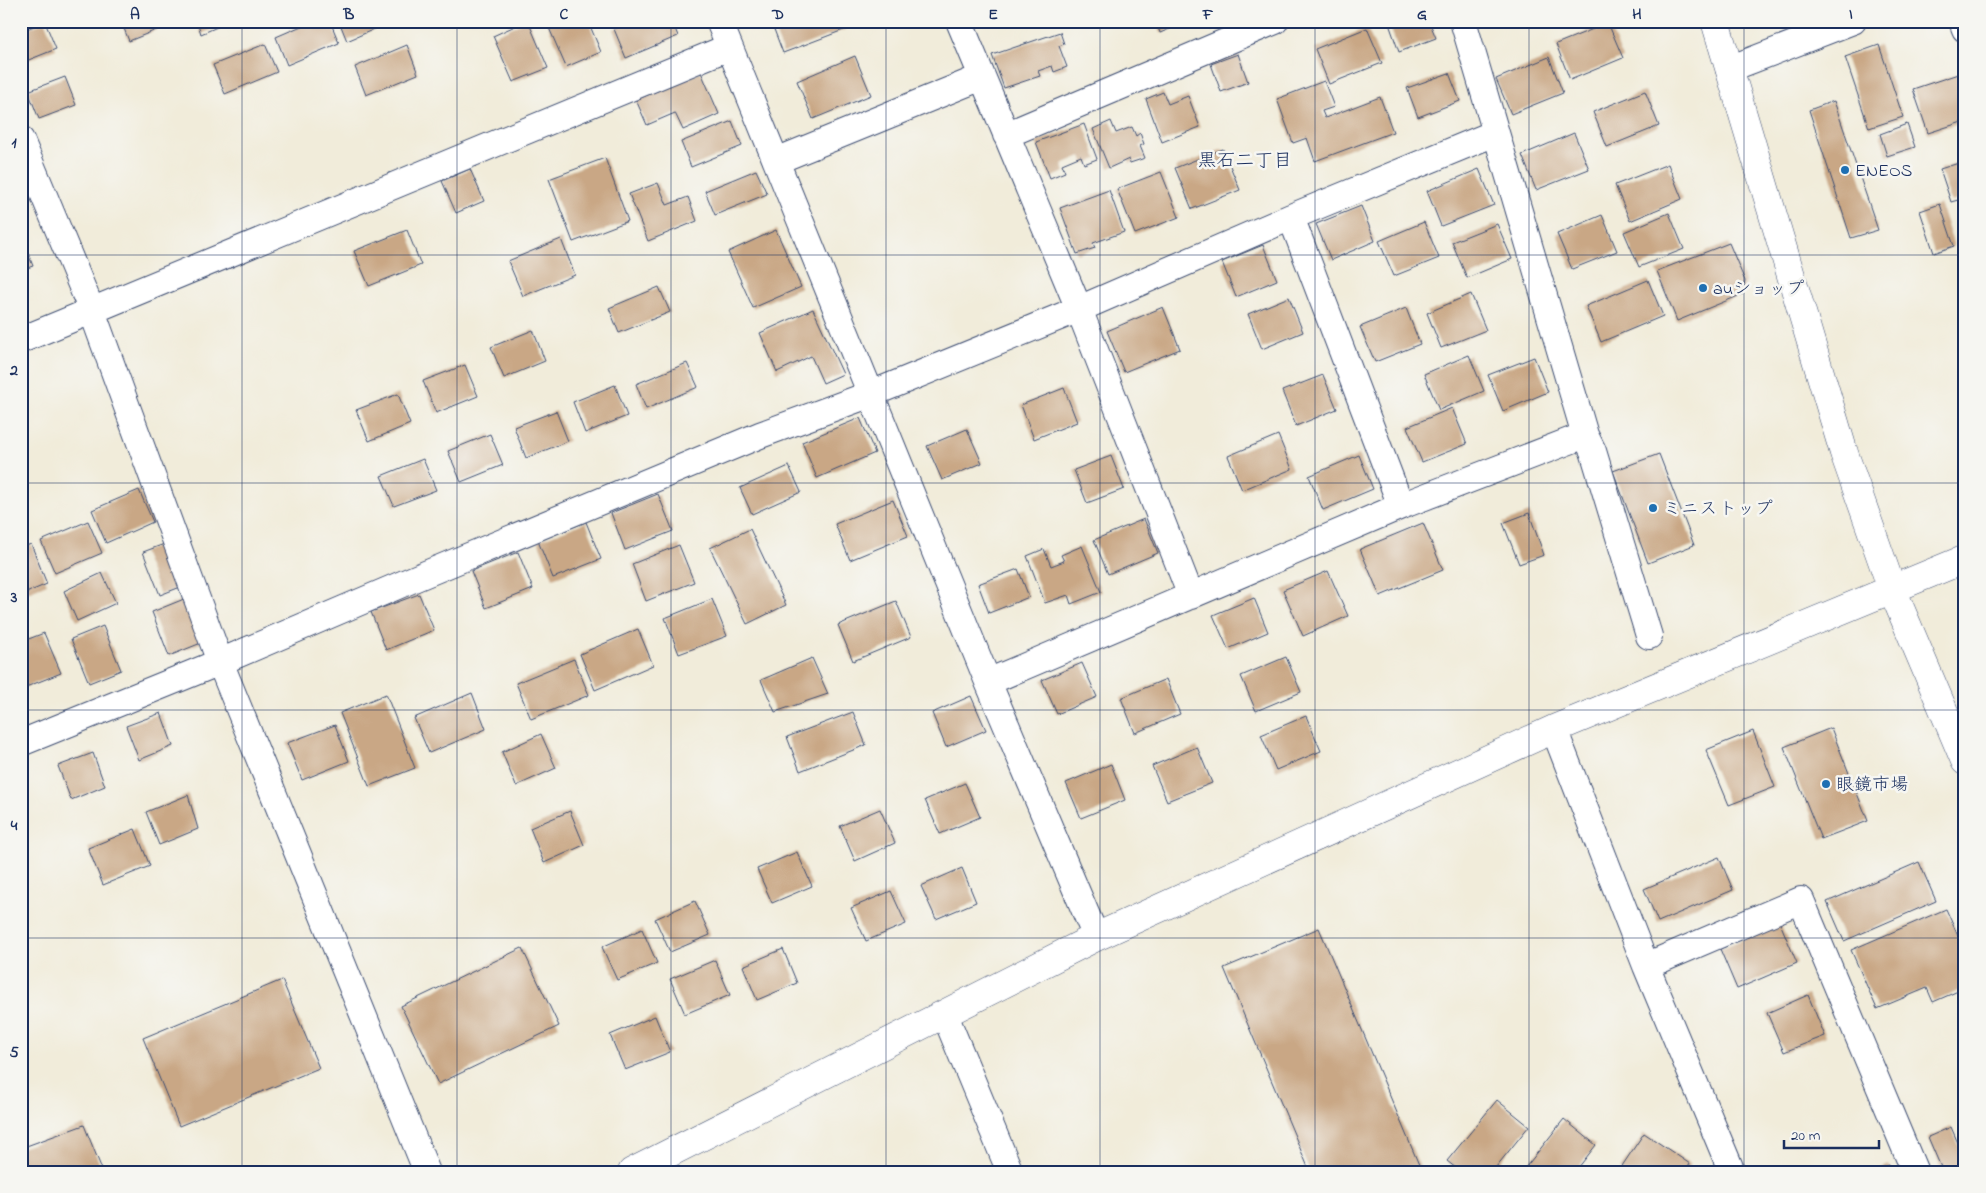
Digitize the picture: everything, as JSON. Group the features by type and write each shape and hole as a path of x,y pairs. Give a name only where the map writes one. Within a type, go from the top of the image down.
{"street":[{"path":"719,21 988,682 1096,937"},
{"path":"958,21 1079,309 1191,596"},
{"path":"1006,135 1275,21"},
{"path":"1463,21 1585,435 1593,451 1649,636"},
{"path":"1715,21 1844,453 1892,589 1965,761"},
{"path":"1729,69 1853,21"},
{"path":"1962,21 1965,29"},
{"path":"21,340 729,46"},
{"path":"776,161 982,77"},
{"path":"21,742 220,662 760,435 871,394 1079,309 1291,217 1495,133"},
{"path":"21,140 92,311 220,662 427,1172"},
{"path":"1291,217 1401,506"},
{"path":"988,682 1401,506 1585,435"},
{"path":"632,1172 1096,937 1554,730 1965,559"},
{"path":"1554,730 1646,966 1732,1172"},
{"path":"1646,966 1801,900 1915,1172"},
{"path":"945,1015 1010,1172"}],"building":[{"path":"121,21 164,21 166,26 129,41"},
{"path":"197,21 231,21 201,34"},
{"path":"313,21 330,21 339,43 287,65 276,37"},
{"path":"339,21 393,21 347,41"},
{"path":"528,21 548,68 513,82 493,36"},
{"path":"546,21 588,21 601,52 566,67"},
{"path":"633,21 672,21 678,36 626,58 614,29"},
{"path":"779,21 843,21 846,29 783,53 772,24"},
{"path":"1156,21 1189,21 1160,33"},
{"path":"1206,21 1228,21 1209,29"},
{"path":"1388,21 1429,21 1436,38 1399,52"},
{"path":"45,22 56,49 21,63 21,31"},
{"path":"1608,23 1623,58 1570,80 1556,44"},
{"path":"1367,28 1382,63 1329,84 1315,49"},
{"path":"1060,32 1064,44 1059,46 1067,67 1054,72 1052,66 1038,71 1040,76 1004,88 992,55"},
{"path":"265,44 277,72 225,94 213,65"},
{"path":"407,45 418,74 366,95 355,67"},
{"path":"1879,45 1903,117 1869,128 1845,57"},
{"path":"1238,54 1248,82 1221,92 1211,64"},
{"path":"855,56 871,95 813,119 797,81"},
{"path":"1549,57 1563,93 1511,114 1496,79"},
{"path":"701,72 719,114 683,130 675,113 647,125 636,100"},
{"path":"1964,72 1965,121 1928,133 1913,89"},
{"path":"1449,73 1460,101 1418,117 1407,88"},
{"path":"65,77 76,105 39,119 28,91"},
{"path":"1324,81 1334,107 1322,111 1325,118 1380,97 1393,132 1315,161 1307,138 1293,143 1277,99"},
{"path":"1645,91 1659,126 1607,147 1593,112"},
{"path":"1163,92 1168,104 1188,96 1200,127 1162,142 1146,99"},
{"path":"1834,101 1878,230 1851,238 1809,110"},
{"path":"732,121 742,146 691,167 681,142"},
{"path":"1111,121 1116,133 1132,127 1136,136 1140,133 1144,144 1140,146 1145,158 1130,163 1129,159 1109,168 1093,129"},
{"path":"1084,124 1097,159 1084,164 1081,156 1062,164 1065,172 1050,178 1036,142"},
{"path":"1907,124 1915,147 1887,156 1880,134"},
{"path":"1574,133 1589,169 1536,190 1522,155"},
{"path":"1223,149 1240,190 1192,209 1175,168"},
{"path":"605,158 628,221 573,242 549,179"},
{"path":"1965,161 1965,198 1951,202 1940,169"},
{"path":"1668,164 1682,199 1630,221 1615,185"},
{"path":"470,169 484,201 456,213 442,181"},
{"path":"1479,169 1494,205 1441,226 1427,191"},
{"path":"756,170 767,194 715,215 705,191"},
{"path":"1161,172 1179,217 1135,234 1117,189"},
{"path":"658,183 667,205 688,197 697,221 648,241 629,194"},
{"path":"1109,190 1124,232 1093,243 1095,248 1077,254 1060,208"},
{"path":"1940,204 1954,246 1934,253 1920,211"},
{"path":"1361,206 1375,241 1331,260 1316,224"},
{"path":"1669,213 1684,249 1639,267 1624,232"},
{"path":"1602,215 1617,251 1572,269 1557,234"},
{"path":"1424,222 1439,258 1394,276 1379,241"},
{"path":"1497,224 1512,259 1467,278 1452,242"},
{"path":"1965,224 1965,237 1964,237 1960,225"},
{"path":"407,230 421,265 369,286 354,251"},
{"path":"776,230 801,287 753,308 728,252"},
{"path":"21,236 33,266 21,270"},
{"path":"561,239 575,275 523,296 508,261"},
{"name":"auショップ","path":"1729,243 1745,281 1743,294 1677,321 1657,271"},
{"path":"1263,245 1277,280 1236,297 1222,262"},
{"path":"1648,280 1663,316 1601,342 1586,306"},
{"path":"659,287 670,312 619,333 609,308"},
{"path":"1471,294 1486,330 1441,348 1427,313"},
{"path":"1289,297 1303,332 1262,349 1248,314"},
{"path":"1163,307 1180,349 1124,372 1107,331"},
{"path":"1406,308 1420,344 1375,362 1360,327"},
{"path":"813,309 843,374 823,383 811,356 777,372 760,333"},
{"path":"533,330 545,361 504,378 491,347"},
{"path":"1469,355 1484,391 1439,410 1424,374"},
{"path":"1534,357 1548,392 1503,411 1488,375"},
{"path":"687,363 698,387 646,409 636,384"},
{"path":"465,365 478,396 436,413 423,381"},
{"path":"1323,375 1337,409 1296,426 1282,391"},
{"path":"615,385 627,416 585,433 573,402"},
{"path":"1064,388 1077,422 1034,439 1021,405"},
{"path":"398,394 410,424 369,441 356,410"},
{"path":"1452,408 1467,444 1422,462 1407,427"},
{"path":"556,411 568,441 526,458 514,427"},
{"path":"860,418 875,453 817,478 802,442"},
{"path":"967,429 982,463 942,480 927,446"},
{"path":"490,434 503,465 461,482 448,451"},
{"path":"1278,435 1292,469 1242,490 1228,456"},
{"name":"ミニストップ","path":"1659,454 1694,545 1648,563 1613,471"},
{"path":"1359,455 1373,489 1323,510 1309,476"},
{"path":"1111,456 1124,489 1087,503 1074,470"},
{"path":"423,459 436,490 394,506 381,476"},
{"path":"789,466 801,492 752,514 740,488"},
{"path":"139,490 153,522 106,543 92,510"},
{"path":"658,494 673,531 625,550 611,513"},
{"path":"893,500 908,536 850,560 835,524"},
{"path":"1529,513 1544,555 1519,564 1503,523"},
{"path":"1144,519 1158,553 1108,574 1094,540"},
{"path":"88,521 102,553 55,573 41,541"},
{"path":"586,522 601,559 553,578 538,541"},
{"path":"1423,523 1443,570 1380,596 1360,549"},
{"path":"750,529 786,605 747,624 710,548"},
{"path":"167,543 183,586 160,595 143,552"},
{"path":"31,544 47,584 21,595 21,548"},
{"path":"679,545 694,582 646,601 632,564"},
{"path":"1082,546 1101,592 1071,604 1068,595 1045,603 1027,556 1044,549 1051,566 1064,561 1061,555"},
{"path":"518,552 533,589 486,608 471,571"},
{"path":"1018,569 1029,597 989,613 978,584"},
{"path":"1328,571 1348,616 1303,636 1283,590"},
{"path":"102,573 116,603 77,621 64,591"},
{"path":"419,594 434,630 386,650 371,612"},
{"path":"1254,598 1268,632 1228,649 1213,615"},
{"path":"184,599 201,643 169,656 152,612"},
{"path":"712,599 727,636 679,654 665,618"},
{"path":"896,601 911,637 853,661 838,625"},
{"path":"103,626 121,670 89,683 71,639"},
{"path":"638,629 653,665 595,690 580,654"},
{"path":"44,633 61,673 21,689 21,642"},
{"path":"1286,657 1301,692 1256,711 1241,676"},
{"path":"812,658 828,694 775,712 761,680"},
{"path":"574,659 589,695 531,719 516,683"},
{"path":"1082,663 1097,697 1057,714 1042,680"},
{"path":"1166,679 1180,714 1135,733 1121,698"},
{"path":"472,693 486,729 429,753 414,718"},
{"path":"386,694 415,768 369,786 340,713"},
{"path":"971,696 986,730 946,747 932,713"},
{"path":"853,712 866,745 800,771 787,737"},
{"path":"161,713 173,746 139,760 126,726"},
{"path":"1306,716 1321,751 1276,770 1261,735"},
{"path":"335,725 349,761 302,780 287,743"},
{"name":"眼鏡市場","path":"1831,728 1868,821 1821,839 1784,747"},
{"path":"1753,731 1775,787 1729,805 1706,750"},
{"path":"541,734 556,768 516,786 502,752"},
{"path":"1197,747 1212,783 1167,801 1152,766"},
{"path":"93,753 105,786 71,800 58,766"},
{"path":"1111,764 1125,800 1081,818 1066,783"},
{"path":"965,783 980,817 940,834 925,800"},
{"path":"188,795 198,829 159,845 146,812"},
{"path":"880,809 895,843 855,861 840,826"},
{"path":"570,811 584,845 544,863 530,828"},
{"path":"135,829 150,866 103,885 88,848"},
{"path":"797,852 812,886 772,903 757,869"},
{"path":"1719,857 1733,890 1658,922 1644,889"},
{"path":"1919,862 1936,901 1844,941 1827,902"},
{"path":"962,868 976,902 936,919 921,886"},
{"path":"891,891 906,924 866,941 851,908"},
{"path":"695,901 710,935 670,952 655,919"},
{"path":"1946,909 1965,952 1965,988 1933,1002 1927,988 1877,1009 1851,950"},
{"path":"1780,923 1797,963 1737,989 1720,949"},
{"path":"1319,928 1422,1172 1310,1172 1224,968"},
{"path":"642,929 657,963 617,980 602,947"},
{"path":"522,948 559,1026 438,1084 401,1006"},
{"path":"783,949 797,983 757,1000 743,966"},
{"path":"715,960 730,995 685,1014 670,979"},
{"path":"282,980 319,1068 179,1126 143,1038"},
{"path":"1808,995 1825,1036 1784,1052 1767,1013"},
{"path":"655,1016 670,1052 625,1070 610,1035"},
{"path":"1497,1100 1529,1126 1492,1172 1461,1172 1447,1161"},
{"path":"1564,1119 1596,1145 1575,1172 1522,1172"},
{"path":"84,1125 103,1172 21,1172 21,1148"},
{"path":"1951,1127 1961,1150 1965,1148 1965,1172 1943,1172 1928,1137"},
{"path":"1644,1133 1690,1164 1685,1172 1624,1172 1620,1169"},
{"path":"1889,1165 1892,1172 1872,1172"}],"place":[{"name":"ENEOS","path":"1845,170"},
{"name":"auショップ","path":"1703,288"},
{"name":"ミニストップ","path":"1653,508"},
{"name":"眼鏡市場","path":"1826,784"}],"district":[{"name":"黒石二丁目","path":"1245,159"}]}
